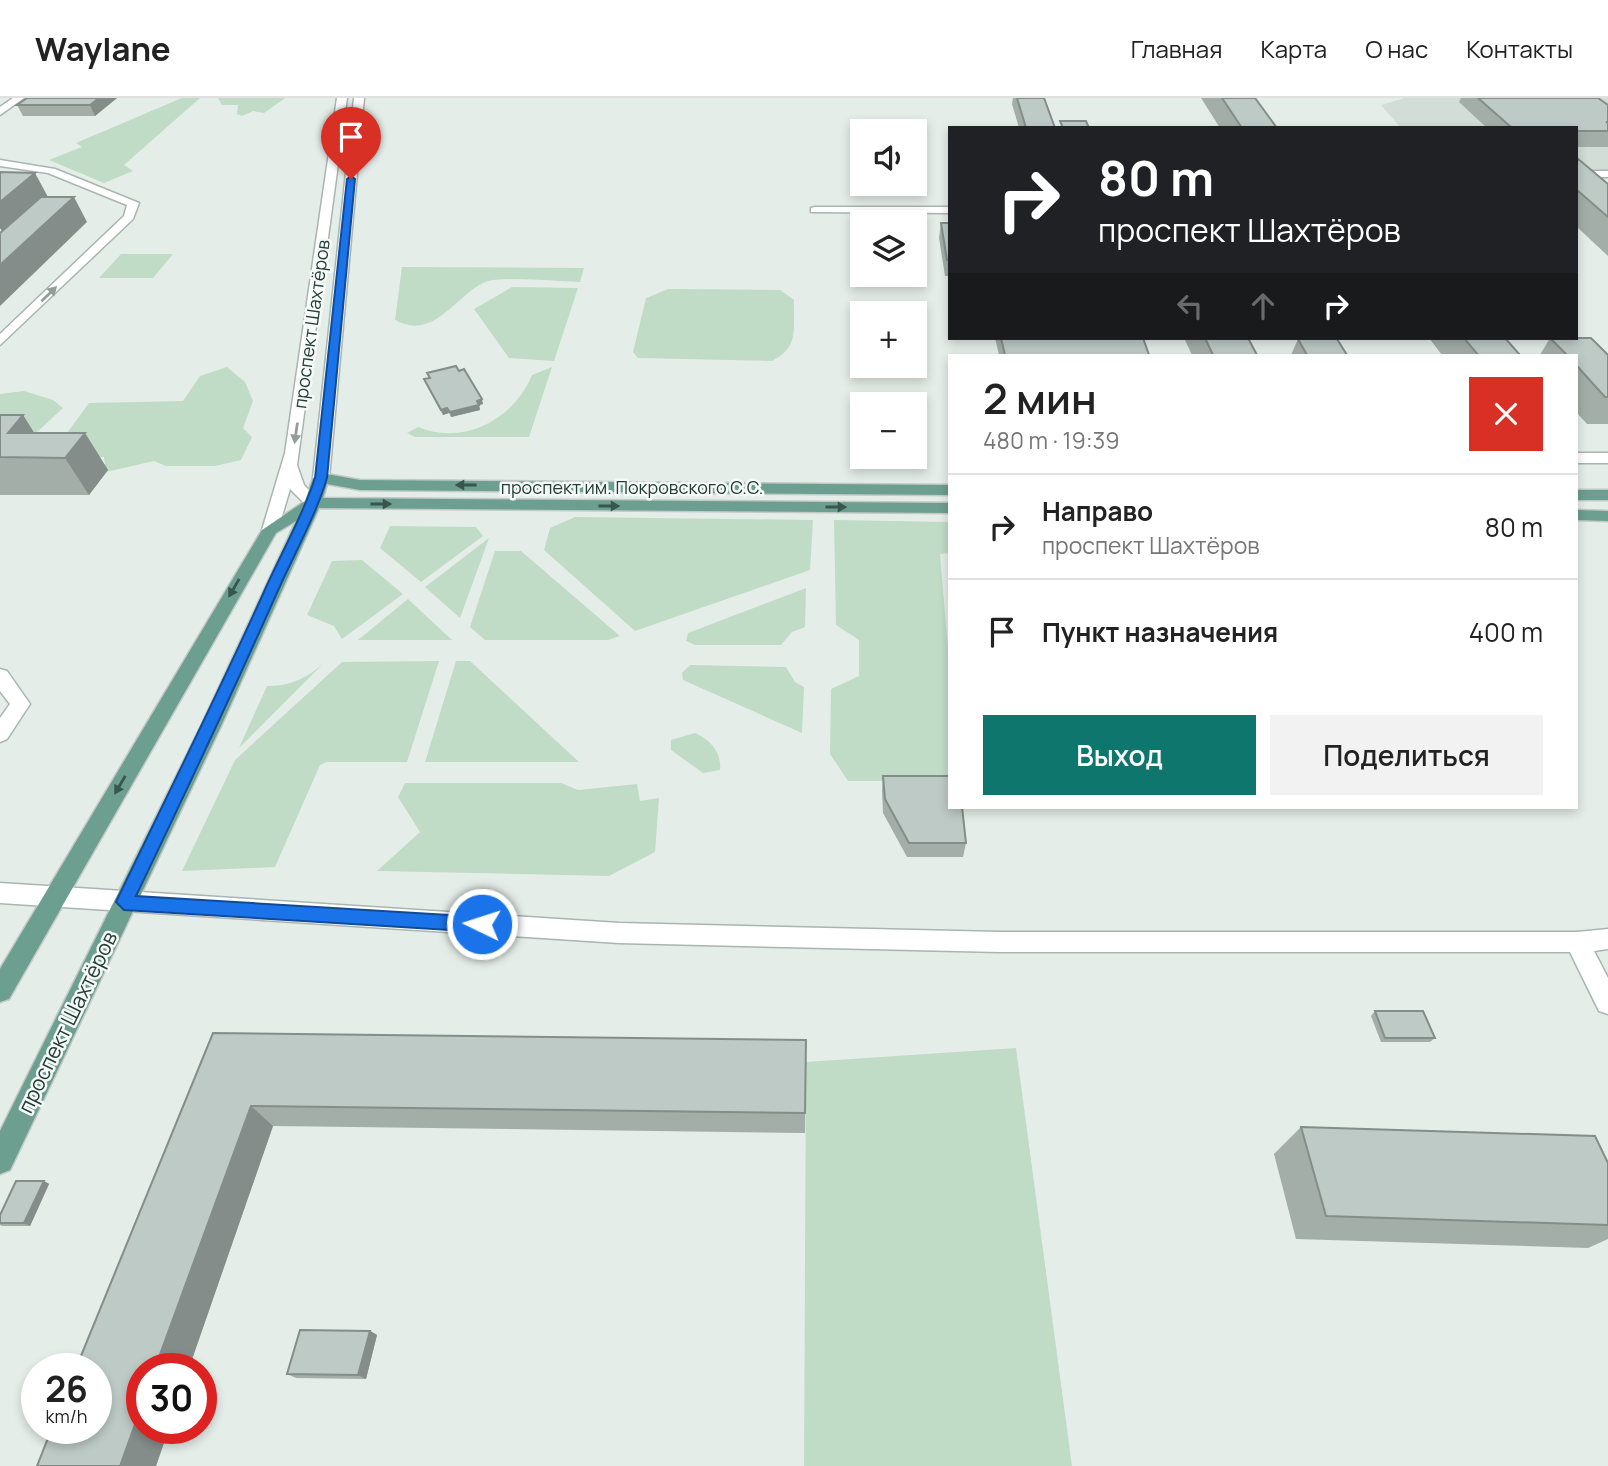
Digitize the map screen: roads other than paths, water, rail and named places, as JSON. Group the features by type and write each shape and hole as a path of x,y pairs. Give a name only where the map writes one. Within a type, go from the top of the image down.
{"main road":[{"name":"проспект им. Покровского С.С.","path":"321,478 360,485 948,489"},
{"name":"проспект Шахтёров","path":"0,1160 212,724 313,503 321,478"},
{"name":"проспект Шахтёров","path":"0,991 270,530 313,503 360,485"},
{"path":"1578,495 1608,495"},
{"name":"проспект им. Покровского С.С.","path":"313,503 948,508"},
{"path":"1578,515 1608,516"}],"street":[{"path":"0,112 19,98"},
{"name":"проспект Шахтёров","path":"270,530 290,466 342,98"},
{"name":"проспект Шахтёров","path":"321,478 359,98"},
{"path":"0,163 25,163 51,168 133,204 129,217 0,341"},
{"path":"1578,174 1608,174"},
{"path":"814,210 948,210"},
{"path":"1578,458 1608,458"},
{"path":"290,466 297,487 313,503"},
{"path":"0,676 20,704 0,734"},
{"path":"0,893 620,933 1000,943 1577,943 1608,939"},
{"path":"1577,943 1608,1003"}]}
